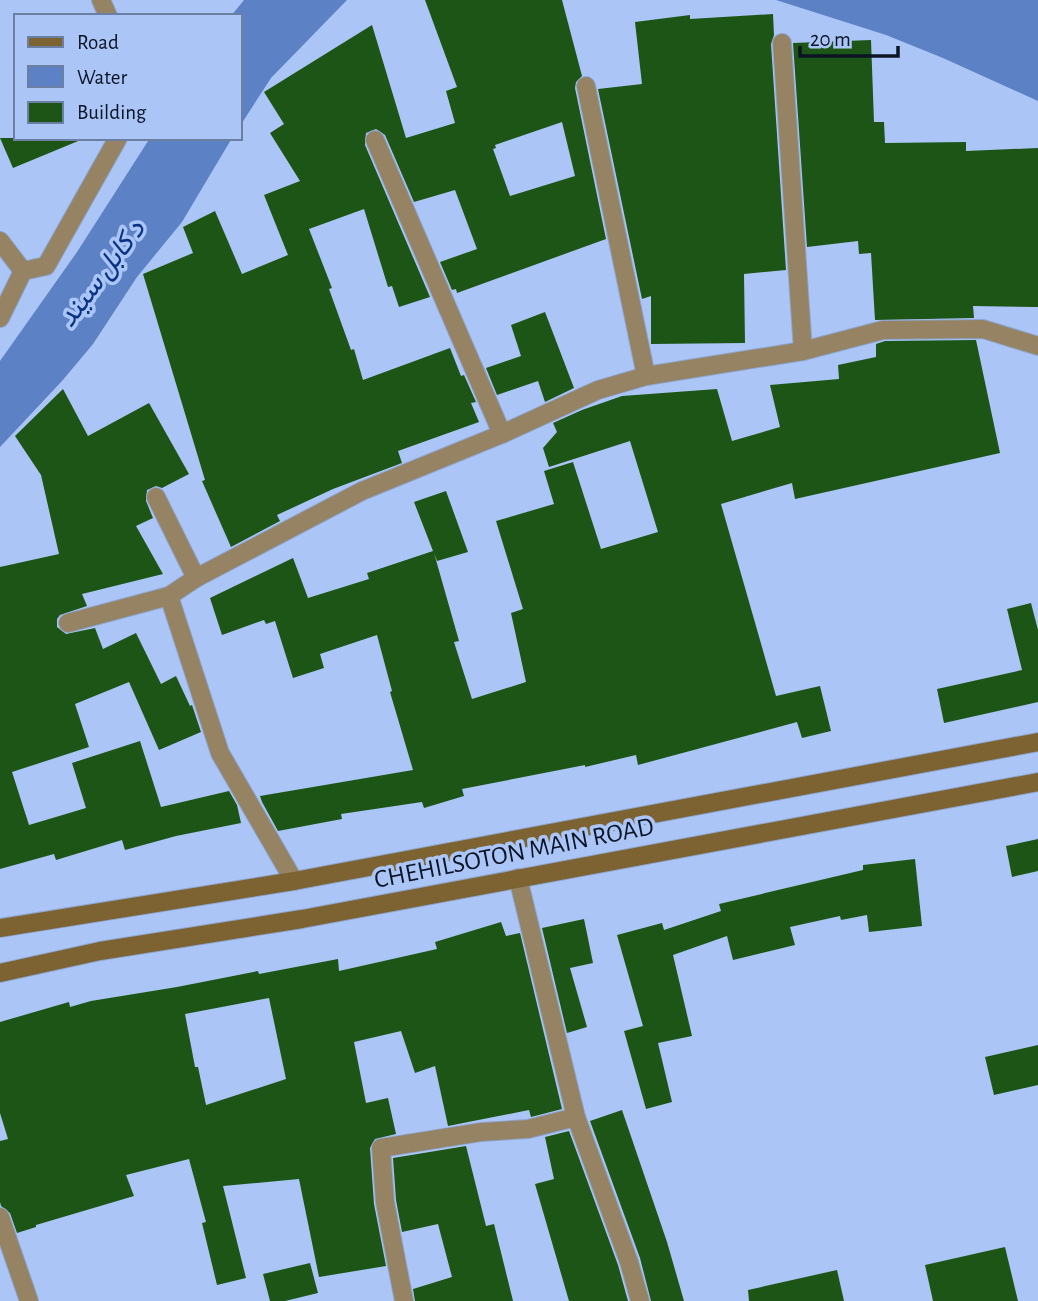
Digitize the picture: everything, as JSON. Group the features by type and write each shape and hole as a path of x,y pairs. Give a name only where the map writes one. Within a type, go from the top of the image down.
{"main road":[{"name":"CHEHILSOTON MAIN ROAD","path":"0,928 294,881 1038,742"},
{"name":"CHEHILSOTON MAIN ROAD","path":"0,973 100,951 302,919 1038,782"}],"street":[{"path":"782,43 803,351"},
{"path":"586,86 646,376"},
{"path":"23,271 46,266 117,140"},
{"path":"375,140 502,434"},
{"path":"0,241 23,271"},
{"path":"0,318 23,271"},
{"path":"68,624 169,596 196,578 362,491 502,434 598,390 646,376 803,351 883,330 983,329 1038,346"},
{"path":"156,497 196,578"},
{"path":"169,596 220,753 294,881"},
{"path":"518,878 576,1117 629,1262 639,1301"},
{"path":"404,1301 384,1202 381,1147 481,1132 528,1129 576,1117"},
{"path":"0,1217 6,1256 29,1301"}],"water":[{"path":"244,0 347,0 271,78 242,123 242,14 233,14"},
{"path":"776,0 1038,0 1038,101 886,35"},
{"name":"د کابل سيند","path":"149,140 231,140 182,222 137,277 93,344 0,447 0,361 77,252"}],"building":[{"path":"425,0 562,0 582,76 576,82 575,88 606,239 457,293 456,289 452,290 440,262 477,249 455,190 414,202 385,135 376,129 366,133 365,145 430,297 399,307 392,286 388,287 364,209 309,229 332,288 329,289 351,350 354,349 363,380 450,348 461,376 464,375 476,402 471,403 479,422 398,451 402,463 333,489 277,515 280,521 231,547 202,481 205,480 143,274 193,253 183,227 215,211 242,274 288,255 264,195 300,181 270,133 284,124 264,92 372,25 406,138 455,123 446,91 457,87","holes":["562,122 575,176 510,196 493,149 496,148 495,145"]},
{"path":"773,14 774,35 771,44 786,270 744,274 745,343 651,344 651,296 642,299 598,89 642,84 635,22 690,15 690,19"},
{"path":"871,40 874,122 884,122 885,143 966,142 966,151 1038,148 1038,307 973,306 974,318 875,320 871,253 859,254 858,241 807,247 793,43"},
{"path":"0,138 81,140 13,168"},
{"path":"545,312 574,388 545,402 538,381 497,395 486,368 521,356 511,325"},
{"path":"976,340 1000,453 795,499 792,483 721,504 776,696 820,686 831,731 802,738 797,722 638,765 636,755 462,789 464,796 424,808 422,802 341,814 342,819 278,831 260,796 413,770 390,692 392,691 377,635 320,654 324,668 293,678 275,621 266,624 264,620 222,635 210,598 293,558 308,598 369,579 367,573 433,551 414,502 446,491 468,552 437,561 434,553 459,641 454,642 472,699 526,682 511,613 523,609 496,521 554,504 544,471 573,462 601,549 658,532 630,441 549,467 543,448 557,432 553,423 622,396 717,389 732,441 780,427 770,385 839,379 838,365 876,357 876,344 885,341"},
{"path":"63,389 88,436 149,403 189,474 162,488 156,486 147,490 146,501 153,518 136,526 163,574 82,594 87,606 60,615 57,627 66,634 95,628 103,649 136,633 161,684 176,676 190,706 192,705 201,732 159,750 129,682 75,704 89,747 12,772 29,825 86,808 72,763 140,741 161,807 229,791 237,805 241,823 125,850 122,840 56,860 54,854 0,869 0,567 59,554 41,475 15,436"},
{"path":"1031,603 1038,630 1038,702 944,723 937,689 1022,670 1007,609"},
{"path":"1038,839 1038,871 1012,877 1006,846"},
{"path":"915,859 922,926 869,932 867,915 841,920 840,916 790,927 795,945 733,960 727,936 673,955 692,1036 658,1043 672,1102 646,1109 624,1031 643,1026 617,935 662,923 664,930 721,911 719,904 863,870 863,865"},
{"path":"584,919 593,963 570,968 587,1027 567,1033 542,928"},
{"path":"501,922 506,936 520,933 562,1109 531,1117 529,1110 448,1126 435,1066 415,1073 401,1031 354,1042 366,1103 388,1098 396,1134 375,1139 370,1148 374,1204 386,1266 319,1277 299,1179 223,1186 246,1278 217,1285 202,1223 206,1222 189,1159 126,1175 134,1196 17,1233 10,1213 0,1202 0,1141 8,1139 0,1113 0,1022 69,1002 70,1007 258,971 259,974 338,959 339,971 437,949 435,942","holes":["269,998 286,1079 206,1105 198,1067 195,1067 185,1014"]},
{"path":"1038,1045 1038,1085 994,1095 985,1057"},
{"path":"622,1110 684,1301 651,1301 640,1258 590,1121"},
{"path":"569,1131 618,1265 628,1301 569,1301 535,1184 554,1179 545,1137"},
{"path":"466,1146 486,1226 494,1224 513,1301 415,1301 413,1289 452,1277 438,1224 402,1232 393,1158"},
{"path":"1005,1247 1018,1301 933,1301 925,1265"},
{"path":"310,1263 318,1293 285,1301 270,1301 263,1274"},
{"path":"837,1270 844,1301 749,1301 748,1290"}]}
